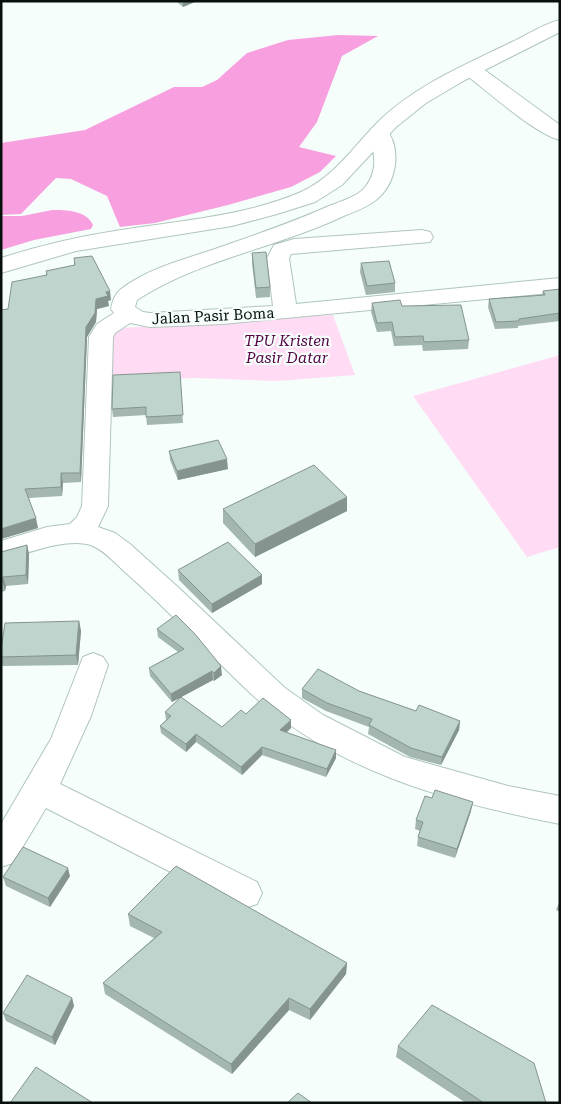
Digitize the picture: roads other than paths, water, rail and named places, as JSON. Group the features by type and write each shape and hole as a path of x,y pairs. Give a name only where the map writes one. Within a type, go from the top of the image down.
{"main road":[{"path":"1,266 19,258 74,245 248,216 281,207 310,196 331,185 350,168 379,132 400,113 437,86 560,25"},
{"path":"472,70 542,124 560,134"},
{"path":"78,533 88,522 95,506 101,337 104,329 128,314 123,309 128,295 152,280 181,268 298,228 371,195 386,160 379,132"},
{"path":"286,312 278,258 282,250 294,246 422,237"},
{"name":"Jalan Pasir Boma","path":"128,314 150,320 286,312 560,285"},
{"path":"1,551 78,533 106,540 150,577 274,698 300,716 399,769 518,802 560,810"},
{"path":"1,854 41,790 69,735 88,687 93,665"},
{"path":"41,790 245,893"}],"park label":[{"name":"TPU Kristen Pasir Datar","path":"287,350"}]}
